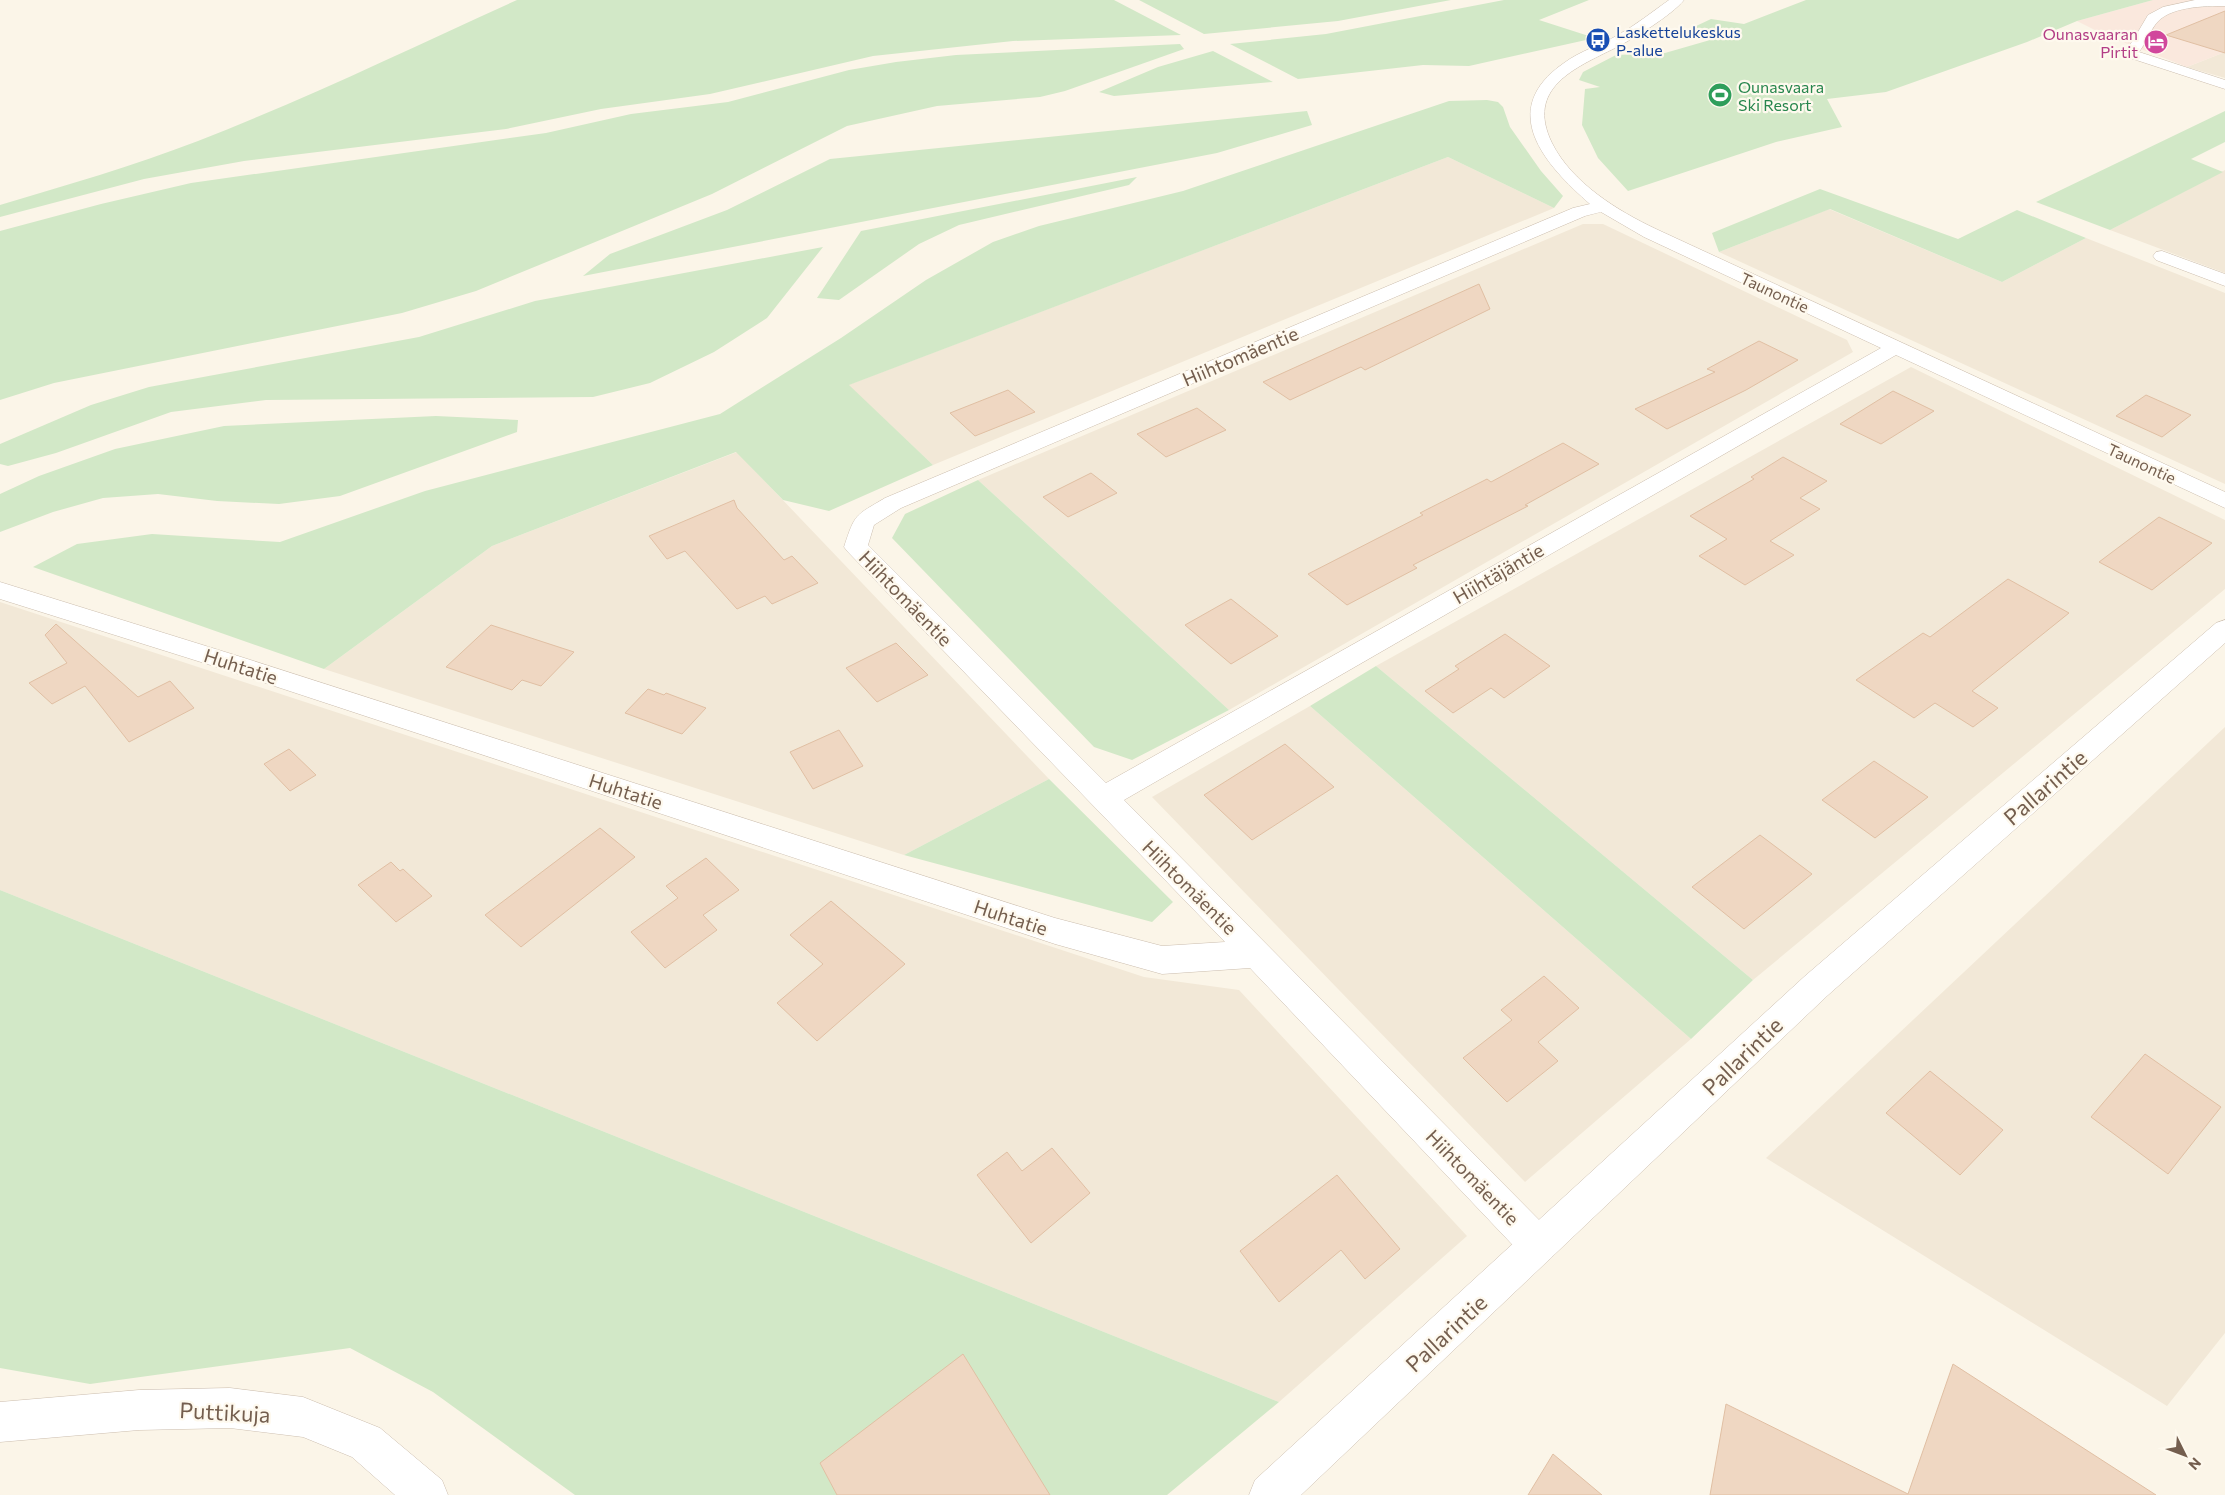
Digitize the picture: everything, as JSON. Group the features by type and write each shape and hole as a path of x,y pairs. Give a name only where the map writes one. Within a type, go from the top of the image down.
{"street":[{"name":"Taunontie","path":"1677,0 1618,41 1582,57 1562,70 1546,87 1538,103 1536,118 1538,126 1543,140 1556,160 1576,183 1623,219 1667,241 2225,501"},
{"path":"2225,2 2213,1 2163,12 2153,19 2144,31 2140,45 2129,53 2225,85"},
{"name":"Hiihtomäentie","path":"1538,1245 1257,954 1102,799 856,547 864,521 893,503 1579,212 1605,206"},
{"path":"2162,256 2225,280"},
{"name":"Hiihtäjäntie","path":"1102,799 1895,348"},
{"name":"Huhtatie","path":"0,590 229,662 1055,931 1162,960 1257,954"},
{"name":"Pallarintie","path":"1270,1495 1480,1302 1538,1245 1816,986 2225,629"},
{"name":"Puttikuja","path":"0,1422 139,1410 221,1408 303,1418 366,1442 427,1495"}],"shaded area":[{"path":"2153,0 2225,0 2225,52 2187,67 2105,35 2077,21"},
{"path":"2225,52 2225,78 2187,67"},
{"path":"1448,157 1554,208 933,465 848,385"},
{"path":"2225,170 2225,273 2110,230"},
{"path":"1829,209 2002,282 2086,238 2225,293 2225,484 1719,252"},
{"path":"1583,224 1603,224 1847,340 1853,352 1229,710 978,480"},
{"path":"1911,367 2225,520 2225,589 1753,980 1376,666"},
{"path":"737,452 1049,779 904,855 324,669 492,546"},
{"path":"0,602 1144,977 1239,990 1467,1236 1279,1402 0,890"},
{"path":"1310,706 1691,1039 1525,1182 1152,797"},
{"path":"2225,727 2225,1333 2167,1406 1766,1158"}],"green space":[{"path":"517,0 1114,0 1181,35 1013,41 873,56 710,94 601,109 506,129 244,161 144,179 0,217 0,205 75,183 198,141 318,91"},
{"path":"1139,0 1451,0 1338,21 1204,34"},
{"path":"1504,0 1589,0 1539,20 1595,38 1469,66 1423,65 1298,79 1230,44 1326,34"},
{"name":"Ounasvaara Ski Resort","path":"1806,0 2153,0 2077,21 2027,42 1886,92 1827,99 1842,127 1776,142 1628,191 1598,158 1582,125 1585,89 1600,87 1579,80 1583,72 1616,55 1665,53 1717,38 1694,27 1711,19 1744,24"},
{"path":"1180,44 1184,49 1065,91 1040,97 937,106 847,126 712,194 476,291 402,313 54,383 0,400 0,231 101,204 191,183 546,133 631,114 728,102 849,70 896,62 956,55"},
{"path":"1213,51 1273,82 1114,96 1099,92 1158,67"},
{"path":"1487,100 1498,102 1503,107 1510,127 1541,171 1563,196 1554,208 1448,157 849,385 933,465 829,511 783,500 736,452 492,546 324,669 33,567 77,544 152,534 280,542 425,491 720,414 841,338 926,280 993,242 1039,226 1183,191 1449,101"},
{"path":"1307,111 1312,125 1217,153 583,276 610,254 727,210 830,159"},
{"path":"2225,111 2225,142 2191,159 2223,172 2110,230 2036,202"},
{"path":"1137,177 1129,185 959,225 919,244 839,300 817,298 861,231"},
{"path":"1820,189 1958,239 2017,210 2086,238 2002,282 1830,209 1719,252 1712,233"},
{"path":"823,247 767,318 714,352 650,383 593,397 266,400 171,412 56,453 8,466 0,464 0,444 91,405 149,387 419,337 535,301"},
{"path":"436,416 518,420 517,432 340,496 279,504 217,501 158,494 103,498 53,512 0,532 0,494 39,476 115,449 224,426"},
{"path":"978,480 1229,710 1132,760 1094,747 892,538 905,514"},
{"path":"1376,666 1753,980 1691,1039 1310,706"},
{"path":"1049,779 1173,902 1152,922 904,855"},
{"path":"0,890 1279,1402 1167,1495 575,1495 433,1392 350,1348 90,1384 0,1368"}],"building":[{"path":"2225,11 2225,53 2166,35"},
{"path":"1479,284 1490,309 1365,370 1361,367 1290,400 1263,382"},
{"path":"1759,341 1798,360 1746,390 1667,429 1635,409 1715,372 1707,369"},
{"path":"1008,390 1035,412 975,436 950,413"},
{"path":"1893,391 1934,411 1881,444 1840,424"},
{"path":"2146,395 2191,415 2162,437 2116,416"},
{"path":"1197,408 1226,430 1166,457 1137,434"},
{"path":"1563,443 1599,464 1525,505 1528,506 1413,565 1417,568 1347,605 1308,574 1423,515 1420,513 1487,479 1491,482"},
{"path":"1783,457 1827,481 1800,498 1820,509 1770,541 1794,555 1745,585 1699,556 1727,539 1690,516 1754,479 1751,477"},
{"path":"1091,473 1117,493 1068,517 1043,497"},
{"path":"734,500 737,508 784,560 792,556 818,583 772,604 765,596 737,609 685,551 667,559 649,536"},
{"path":"2159,517 2212,543 2152,590 2099,562"},
{"path":"2008,579 2069,613 1972,691 1998,708 1973,727 1935,703 1914,718 1856,680 1923,633 1930,637"},
{"path":"1231,599 1278,636 1231,664 1185,625"},
{"path":"56,624 138,697 170,681 194,708 129,742 85,686 52,704 29,683 67,663 45,635"},
{"path":"491,625 574,652 541,686 522,680 512,690 446,667"},
{"path":"1505,634 1550,666 1504,698 1491,688 1453,713 1425,691 1459,669 1455,666"},
{"path":"896,643 928,675 877,702 846,668"},
{"path":"648,689 664,695 666,693 706,708 682,734 625,713"},
{"path":"839,730 863,766 813,789 790,752"},
{"path":"1285,744 1334,787 1252,840 1204,795"},
{"path":"289,749 316,775 290,791 264,764"},
{"path":"1874,761 1928,797 1875,838 1822,800"},
{"path":"600,828 635,857 521,947 485,915"},
{"path":"1760,835 1812,874 1744,929 1692,887"},
{"path":"706,858 739,890 703,915 717,930 665,968 631,932 678,898 666,886"},
{"path":"391,862 400,871 403,869 432,896 396,922 358,885"},
{"path":"831,901 905,964 817,1041 777,1003 823,964 790,935"},
{"path":"1544,976 1579,1008 1538,1042 1558,1061 1507,1102 1463,1058 1512,1020 1501,1010"},
{"path":"2145,1054 2221,1107 2168,1174 2091,1117"},
{"path":"1930,1071 2003,1130 1960,1175 1886,1113"},
{"path":"1052,1148 1090,1193 1031,1243 977,1175 1007,1152 1022,1171"},
{"path":"1337,1175 1400,1249 1365,1279 1341,1250 1279,1302 1240,1251"},
{"path":"963,1354 1050,1495 837,1495 820,1463"},
{"path":"1953,1364 2156,1495 1710,1495 1726,1404 1908,1494"},
{"path":"1553,1454 1602,1495 1528,1495"}],"place":[{"name":"Laskettelukeskus P-alue","path":"1598,40"},
{"name":"Ounasvaaran Pirtit","path":"2156,42"},
{"name":"Ounasvaara Ski Resort","path":"1720,95"}]}
